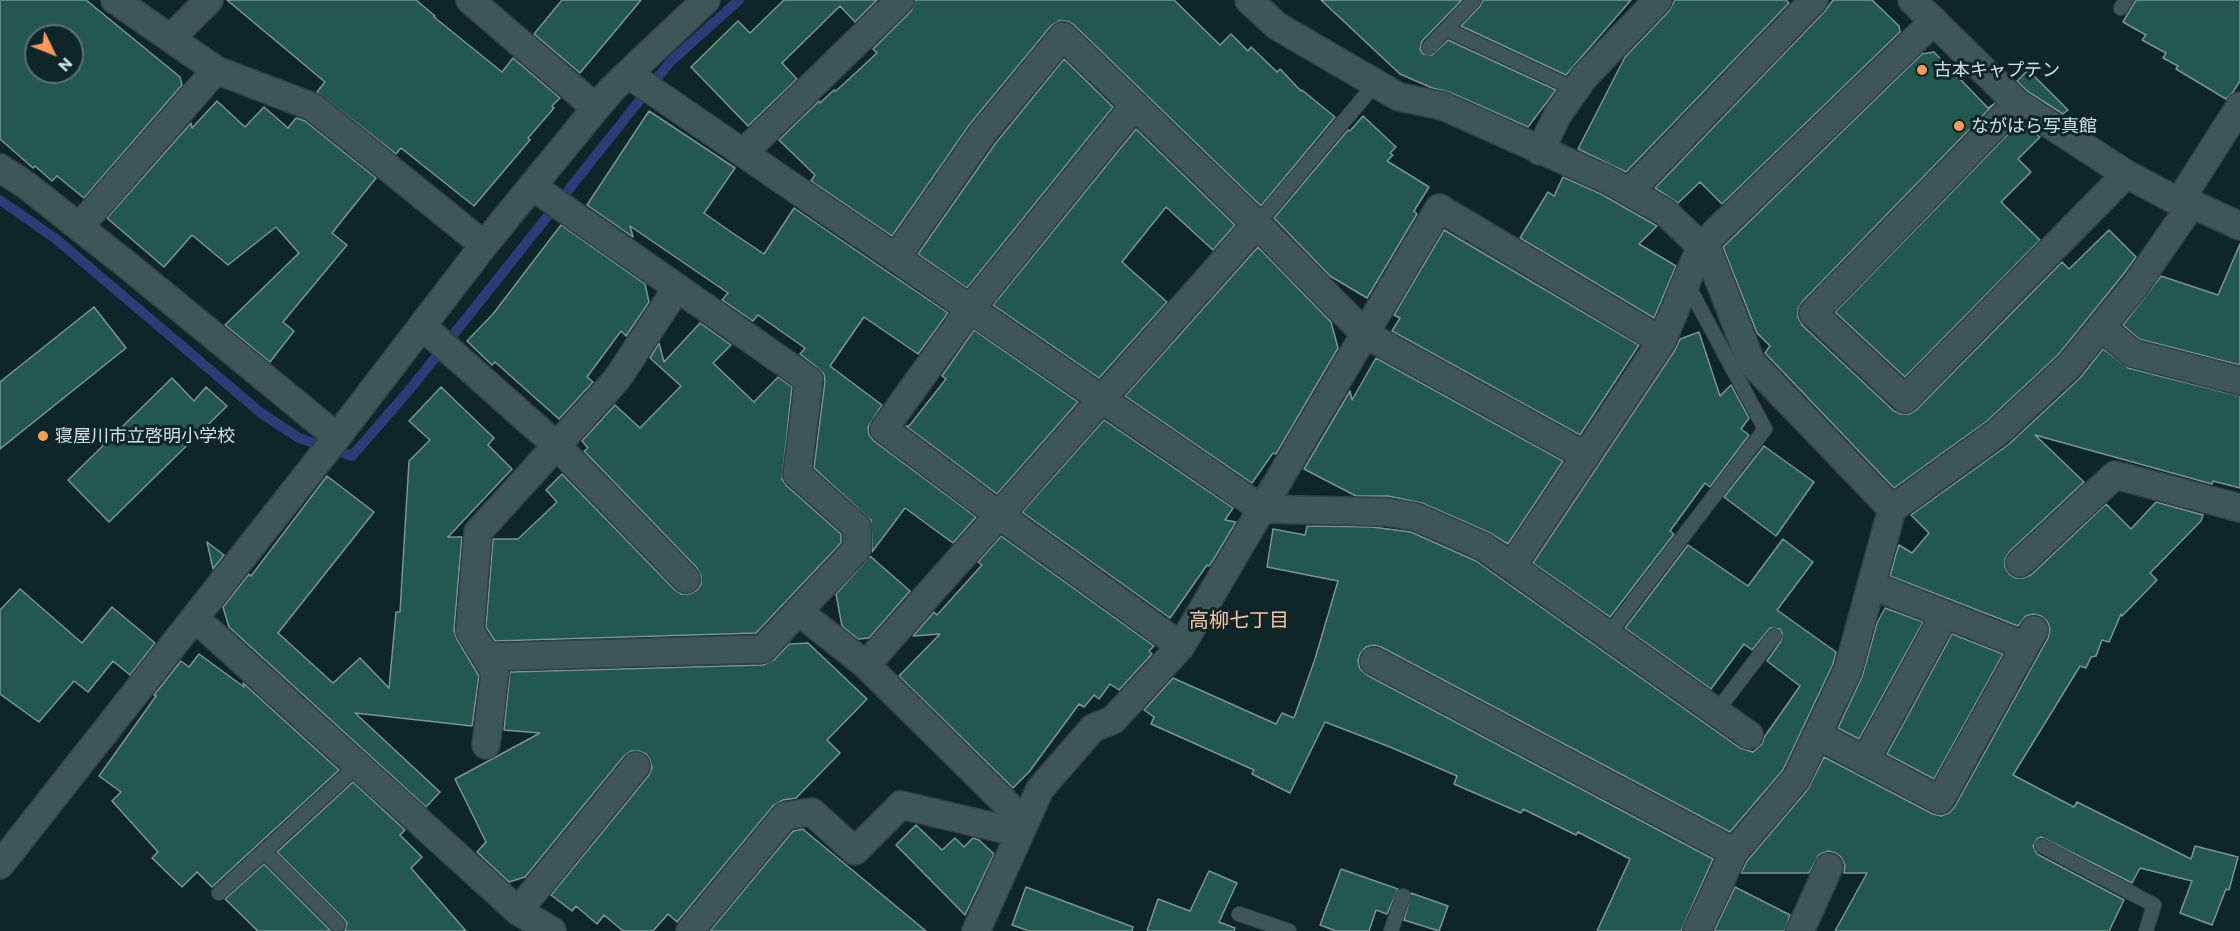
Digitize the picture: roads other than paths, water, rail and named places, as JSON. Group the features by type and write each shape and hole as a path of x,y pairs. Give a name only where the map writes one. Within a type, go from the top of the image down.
{"street":[{"path":"115,0 216,70 314,107 484,246"},
{"path":"171,38 209,0"},
{"path":"470,0 596,108"},
{"path":"0,864 330,446 428,331 484,246 539,191 596,108 642,83 706,0"},
{"path":"743,153 900,0"},
{"path":"1249,0 1277,26 1399,97 1443,106 1608,180 1665,212 1709,254 1751,362 1892,509"},
{"path":"1540,151 1558,114 1585,76 1658,0"},
{"path":"1629,192 1814,0"},
{"path":"1912,0 2017,103 2126,174 2185,203 2240,226"},
{"path":"1512,566 1662,341 1701,246 1934,21"},
{"path":"896,258 982,134 1063,36 1257,224 1365,334 1586,456"},
{"path":"79,227 216,70"},
{"path":"642,83 1262,509 1386,512 1416,517 1484,547 1749,735"},
{"path":"2017,103 1813,313 1905,399 2126,174"},
{"path":"1135,105 970,309 884,429 1181,646"},
{"path":"1696,931 1734,852 1796,779 1848,670 1892,509 1997,433 2069,366 2135,286 2240,106"},
{"path":"0,168 26,185 79,227 330,446"},
{"path":"486,657 763,649 857,549 857,527 797,474 809,380 539,191"},
{"path":"976,931 1040,789 1093,728 1113,720 1181,646 1439,208 1662,341"},
{"path":"866,666 1257,224"},
{"path":"486,745 495,672 470,631 478,532 617,379 677,288"},
{"path":"2101,327 2132,352 2240,381"},
{"path":"428,331 557,446 686,579"},
{"path":"2020,563 2115,475 2240,508"},
{"path":"1817,735 1940,800 2029,638 1945,615 1871,585"},
{"path":"798,611 866,666 1022,828"},
{"path":"1865,760 1945,615"},
{"path":"195,618 518,911 552,931"},
{"path":"1374,661 1734,852"},
{"path":"518,911 636,766"},
{"path":"690,931 785,816 812,812 855,851 901,805 1022,828"},
{"path":"1800,931 1829,867"}],"lane":[{"path":"1429,47 1474,0"},
{"path":"1446,29 1575,89"},
{"path":"1257,224 1376,83"},
{"path":"1608,635 1765,429 1686,282"},
{"path":"1716,712 1774,636"},
{"path":"219,893 358,765"},
{"path":"2042,846 2154,905 2146,931"},
{"path":"264,851 338,925"},
{"path":"1391,931 1403,896"},
{"path":"1239,914 1289,931"}],"waterway":[{"path":"0,200 56,239 261,413 299,438 352,456 411,388 670,62 739,0"}],"place":[{"name":"古本キャプテン","path":"1922,70"},
{"name":"ながはら写真館","path":"1959,126"},
{"name":"寝屋川市立啓明小学校","path":"43,436"}],"district":[{"name":"高柳七丁目","path":"1239,620"}]}
